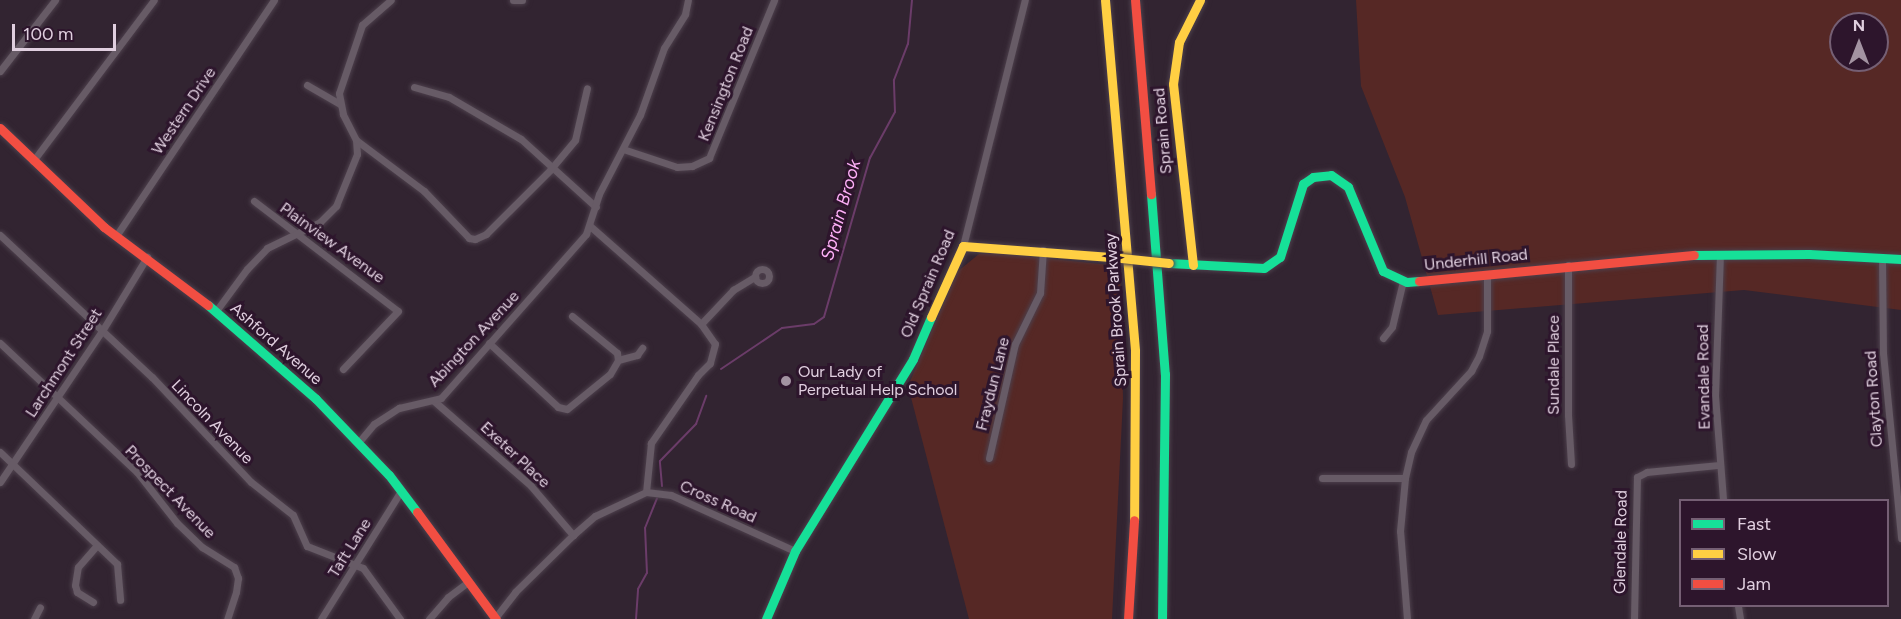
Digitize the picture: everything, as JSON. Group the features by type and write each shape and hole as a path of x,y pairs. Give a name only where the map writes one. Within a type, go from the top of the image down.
{"main road":[{"name":"Sprain Brook Parkway","path":"1105,0 1135,351 1136,493 1128,619"},
{"path":"1135,0 1165,374 1166,483 1162,619"},
{"name":"Sprain Road","path":"1193,265 1173,84 1179,42 1200,0"},
{"name":"Ashford Avenue","path":"0,128 116,236 147,257 216,311 316,399 401,491 495,619"},
{"name":"Underhill Road","path":"963,246 1241,269 1264,268 1275,261 1284,246 1303,184 1313,177 1331,175 1348,187 1383,271 1403,281 1568,265 1720,254 1901,259"},
{"name":"Old Sprain Road","path":"766,619 795,551 913,358 963,246"}],"street":[{"path":"0,71 55,0"},
{"path":"33,161 154,0"},
{"name":"Western Drive","path":"116,236 274,0"},
{"path":"216,311 247,269 267,248 320,222 336,206 357,154 356,140 340,104 339,93 362,25 391,0"},
{"path":"495,619 514,592 573,535 596,516 646,492 651,443 698,375 710,363 715,344 701,324 590,226 596,207 688,0"},
{"name":"Kensington Road","path":"623,149 677,167 692,166 709,158 774,0"},
{"name":"Old Sprain Road","path":"963,246 1025,0"},
{"path":"307,85 340,104"},
{"path":"414,87 449,97 521,139 596,207"},
{"path":"356,140 424,191 469,238 480,238 553,166 575,140 587,88"},
{"name":"Plainview Avenue","path":"254,201 395,307 398,315 343,369"},
{"name":"Abington Avenue","path":"358,443 374,424 399,408 434,401 489,343 590,226"},
{"name":"Lincoln Avenue","path":"0,236 198,423 251,483 292,515 307,546 356,564 368,572 400,619"},
{"name":"Fraydun Lane","path":"989,458 1015,344 1040,293 1043,251"},
{"name":"Evandale Road","path":"1720,254 1716,387 1719,465 1724,499"},
{"name":"Larchmont Street","path":"0,482 102,332 147,257"},
{"name":"Clayton Road","path":"1882,258 1883,353 1901,538"},
{"name":"Sundale Place","path":"1568,265 1568,415 1572,464"},
{"path":"1407,619 1400,531 1405,478 1426,420 1471,371 1479,356 1487,331 1487,274"},
{"path":"701,324 733,290 755,276"},
{"path":"1383,338 1392,327 1403,281"},
{"path":"489,343 558,407 567,410 610,374 618,360 617,353 572,316"},
{"name":"Prospect Avenue","path":"0,343 137,471 177,523 202,548 234,567 238,578 227,619"},
{"path":"618,360 637,355 642,348"},
{"name":"Exeter Place","path":"434,401 531,486 573,535"},
{"path":"0,452 117,564 120,600"},
{"name":"Glendale Road","path":"1634,619 1637,477 1647,472 1719,465"},
{"path":"1322,478 1405,478"},
{"name":"Taft Lane","path":"321,619 401,491"},
{"name":"Cross Road","path":"646,492 671,495 795,551"},
{"path":"93,602 77,592 75,585 78,567 97,545"},
{"path":"429,619 448,597 468,582"},
{"path":"34,619 40,607"}],"shaded area":[{"path":"1356,0 1901,0 1901,310 1744,290 1438,315 1405,197 1361,86"},
{"path":"993,253 1120,266 1123,399 1112,619 969,619 908,386 957,272 979,254"}],"waterway":[{"name":"Sprain Brook","path":"721,369 782,328 814,324 824,317 870,158 895,112 894,80 908,44 912,0"},
{"name":"Sprain Brook","path":"662,486 660,461 696,424 706,396"},
{"name":"Sprain Brook","path":"636,619 638,589 647,573 645,528 657,498"}],"traffic: fast":[{"path":"1169,263 1264,268 1280,257 1303,184 1313,177 1331,175 1348,187 1383,271 1407,282 1419,281"},
{"path":"1151,194 1165,374 1162,619"},
{"path":"1694,255 1809,254 1901,259"},
{"path":"208,305 316,399 389,475 417,512"},
{"path":"766,619 795,551 913,359 931,317"}],"traffic: slow":[{"path":"1105,0 1135,351 1134,520"},
{"path":"1193,265 1173,84 1179,42 1200,0"},
{"path":"931,317 963,246 1121,258"},
{"path":"1121,258 1169,263"}],"traffic: jam":[{"path":"1135,0 1151,194"},
{"path":"0,128 104,227 208,305"},
{"path":"1419,281 1694,255"},
{"path":"417,512 496,619"},
{"path":"1128,619 1134,520"}],"place":[{"name":"Our Lady of Perpetual Help School","path":"786,381"}]}
